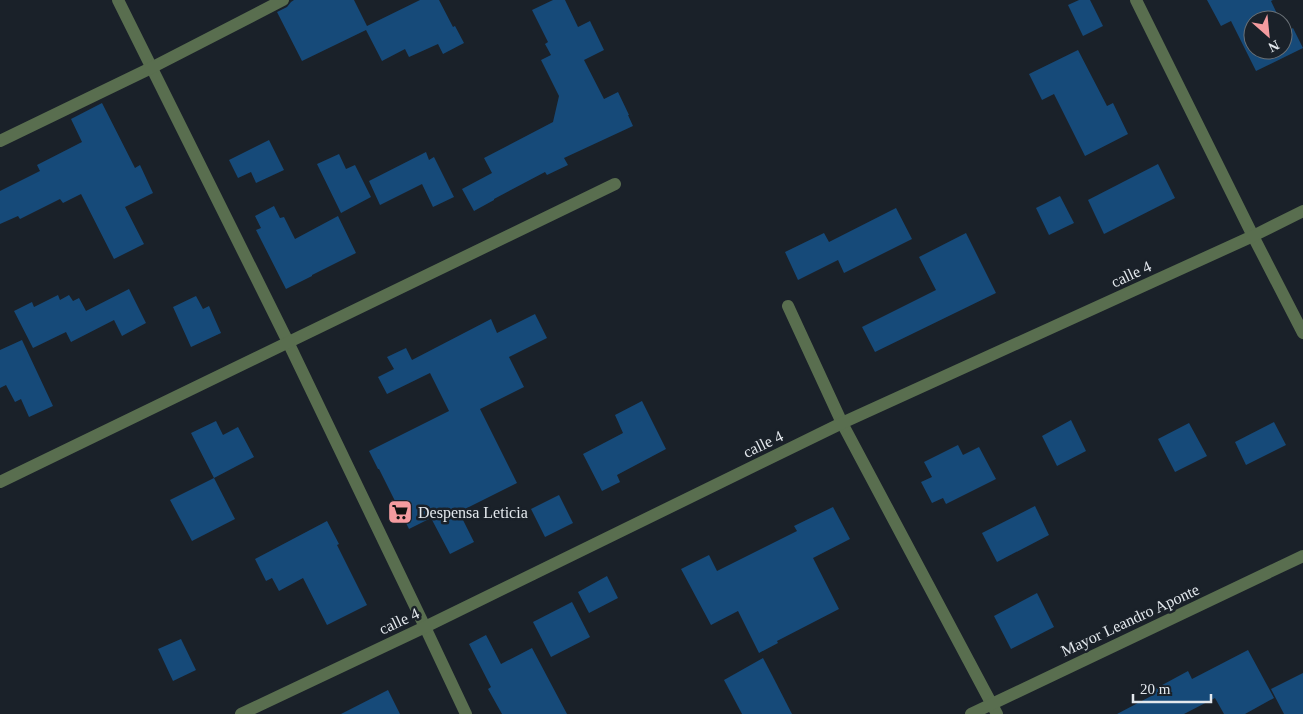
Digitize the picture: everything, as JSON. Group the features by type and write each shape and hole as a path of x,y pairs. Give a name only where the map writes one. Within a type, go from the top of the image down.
{"street":[{"path":"118,0 288,342 466,714"},
{"path":"0,142 151,68 282,0"},
{"path":"1136,0 1252,236 1303,333"},
{"path":"0,482 615,184"},
{"name":"calle 4","path":"240,714 425,627 842,423 1303,211"},
{"path":"788,306 842,423 994,709"},
{"name":"Mayor Leandro Aponte","path":"971,714 994,709 1303,556"}],"building":[{"path":"294,0 354,0 367,26 420,0 439,0 464,43 443,54 438,44 409,57 405,49 382,61 366,30 302,61 277,12 287,7"},
{"path":"553,0 565,0 578,27 590,21 604,50 584,60 604,99 618,92 633,126 564,158 568,165 547,175 545,172 474,211 462,189 492,173 484,158 553,122 559,96 541,60 551,55 545,44 548,42 532,10"},
{"path":"1079,0 1090,0 1103,26 1083,36 1068,5"},
{"path":"1207,0 1273,0 1271,1 1275,10 1243,10 1243,45 1231,21 1221,26"},
{"path":"1293,28 1303,48 1293,53"},
{"path":"1078,50 1107,106 1113,103 1128,134 1085,156 1054,94 1042,100 1029,74"},
{"path":"1250,60 1278,60 1256,71"},
{"path":"102,103 135,168 140,165 153,193 125,207 144,244 114,259 81,194 63,203 60,199 20,219 18,216 0,224 0,191 40,171 37,165 82,142 71,119"},
{"path":"269,140 284,170 256,183 251,172 238,178 229,160"},
{"path":"426,152 429,160 434,157 454,197 433,207 422,184 380,205 369,181"},
{"path":"339,154 346,169 355,165 371,197 341,213 317,164"},
{"path":"1158,164 1175,198 1104,234 1088,200"},
{"path":"1060,196 1074,223 1049,235 1036,208"},
{"path":"274,206 280,218 284,217 295,239 338,216 356,253 286,289 256,230 261,228 255,216"},
{"path":"896,208 912,239 844,273 838,260 798,280 785,252 824,233 829,242"},
{"path":"966,233 996,293 875,352 862,327 936,290 919,257"},
{"path":"129,289 146,323 122,336 114,320 71,342 66,332 33,348 14,311 32,302 34,307 58,295 60,300 69,295 73,301 79,298 86,311"},
{"path":"196,296 203,309 209,306 221,333 191,347 173,307"},
{"path":"535,314 547,338 509,357 524,387 480,409 517,483 459,512 474,542 450,554 431,518 409,529 369,451 449,411 430,373 387,394 378,377 394,369 387,357 406,348 412,360 491,319 497,333"},
{"path":"22,340 53,406 29,417 21,399 15,402 6,385 0,388 0,350"},
{"path":"642,401 666,449 617,475 620,482 602,491 583,454 623,433 615,415"},
{"path":"1071,420 1086,451 1057,466 1042,436"},
{"path":"216,421 223,435 238,427 254,457 214,478 191,433"},
{"path":"1274,422 1286,445 1246,465 1235,442"},
{"path":"1189,423 1207,456 1175,472 1158,439"},
{"path":"958,445 963,455 979,447 996,479 946,504 943,498 932,503 921,482 932,477 924,462"},
{"path":"214,478 235,519 192,541 170,500"},
{"path":"559,495 573,523 545,537 531,509"},
{"path":"1035,506 1049,535 997,562 982,533"},
{"path":"833,507 850,539 813,558 839,609 777,641 778,643 759,653 738,611 711,625 681,569 709,555 717,571 797,531 794,526"},
{"path":"327,521 367,605 327,625 303,578 279,591 272,578 266,581 255,559"},
{"path":"607,576 618,598 589,613 578,592"},
{"path":"1037,593 1054,627 1011,649 994,616"},
{"path":"572,602 590,637 551,657 533,622"},
{"path":"486,635 501,664 532,648 567,714 502,714 488,689 491,687 469,644"},
{"path":"181,639 196,670 173,681 158,649"},
{"path":"1248,650 1274,698 1245,714 1224,714 1215,698 1184,714 1117,714 1155,694 1153,690 1188,671 1192,679"},
{"path":"763,658 792,714 742,714 724,680"},
{"path":"1303,673 1303,714 1284,714 1271,689"},
{"path":"388,690 400,714 341,714"}],"place":[{"name":"Despensa Leticia","path":"400,512"}]}
